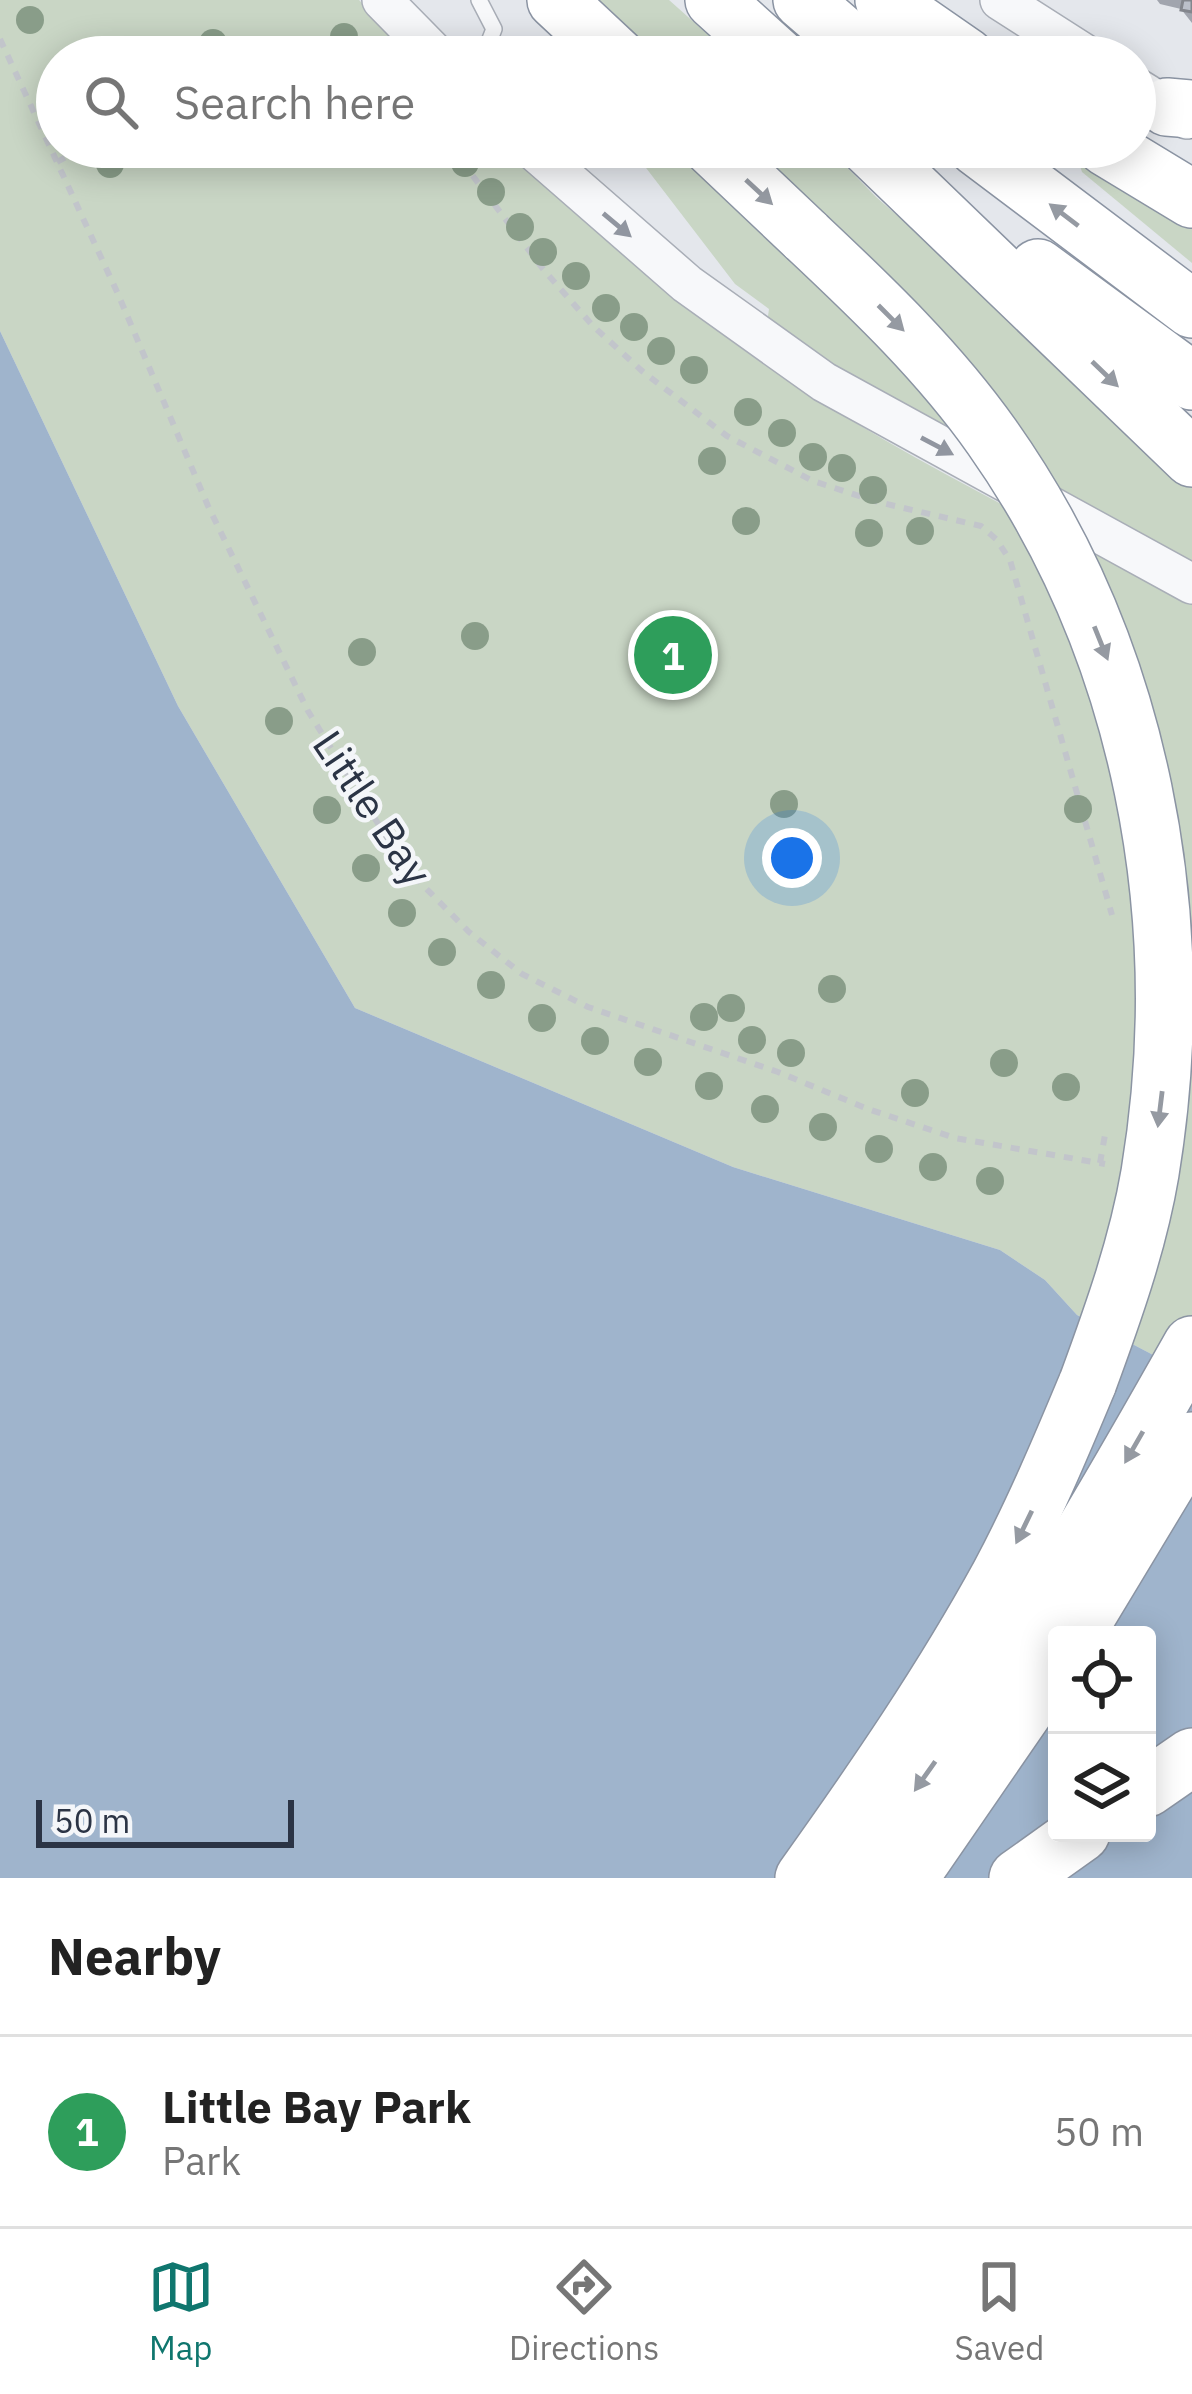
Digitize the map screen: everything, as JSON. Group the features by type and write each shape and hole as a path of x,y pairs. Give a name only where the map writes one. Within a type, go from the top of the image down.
{"highway":[{"path":"556,0 594,36"},
{"path":"714,0 753,36"},
{"path":"802,0 844,36"},
{"path":"884,0 936,36"},
{"path":"734,168 913,340 954,387 1007,460 1066,563 1110,664 1140,765 1159,872 1166,975 1163,1077 1150,1178 1118,1297 1088,1382 1039,1497 962,1642 804,1878"},
{"path":"891,168 1192,458"},
{"path":"910,168 1192,381"},
{"path":"1005,168 1192,310"},
{"path":"1141,168 1192,199"},
{"path":"850,1878 1012,1646 1192,1345"},
{"path":"1080,1626 1192,1441"},
{"path":"909,1878 1048,1676"},
{"path":"1156,1782 1192,1757"},
{"path":"1018,1878 1068,1842"}],"street":[{"path":"382,0 417,36"},
{"path":"1000,0 1056,36"},
{"path":"554,168 687,284 824,382 1192,584"}],"lane":[{"path":"479,0 494,29 491,36"}],"path":[{"name":"Little Bay","path":"0,39 36,117"},
{"name":"Little Bay","path":"60,168 208,506 308,711 405,867 469,932 522,974 588,1007 955,1138 1123,1166"},
{"path":"467,168 593,326 642,371 727,436 813,481 981,526 997,538 1010,560 1114,926"},
{"path":"1100,1163 1108,1119"}],"green space":[{"path":"0,0 359,0 394,36 36,36 36,168 528,168 684,305 801,389 966,485 1192,604 1192,1368 1157,1357 1077,1315 1045,1280 1000,1250 733,1167 355,1008 178,706 0,331"},
{"path":"587,0 669,0 709,36 625,36"},
{"path":"646,168 702,168 768,231 749,168 848,168 1192,481 1192,565 852,380 767,323 769,309 735,284"},
{"path":"1081,168 1099,168 1192,225 1192,263"}],"water":[{"path":"0,331 178,706 355,1008 733,1167 1000,1250 1045,1280 1077,1315 1157,1357 1192,1368 1192,1878 0,1878"}],"building":[{"path":"1183,0 1192,0 1192,12 1181,10"}],"place":[{"name":"Little Bay Park","path":"673,655"}]}
